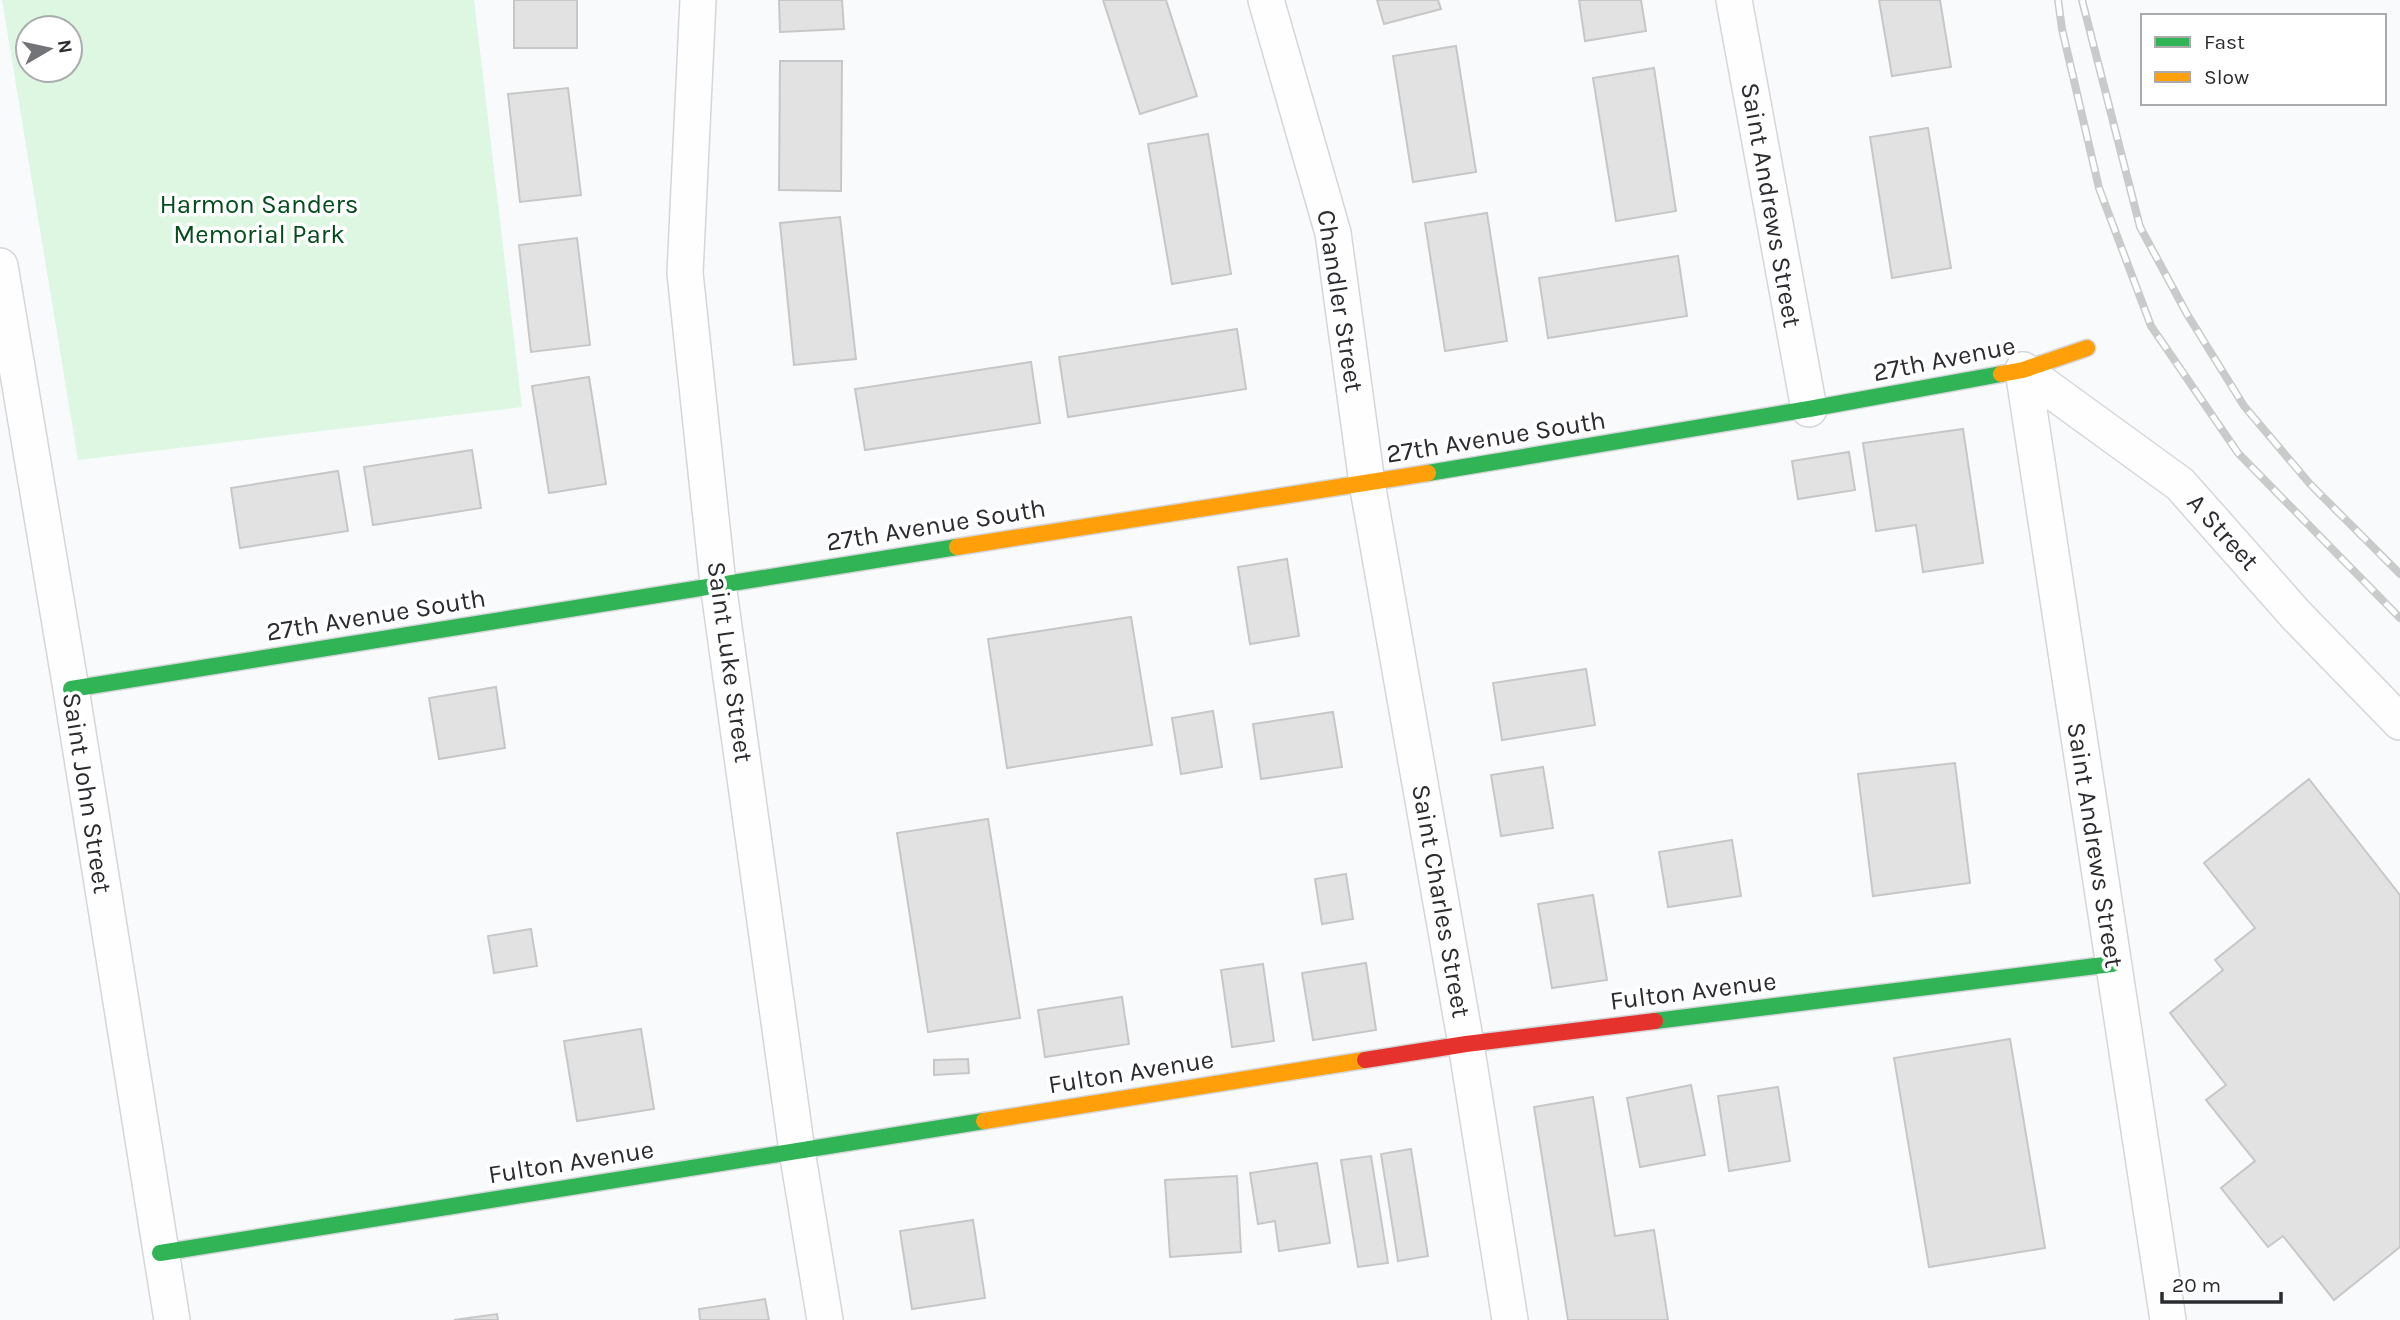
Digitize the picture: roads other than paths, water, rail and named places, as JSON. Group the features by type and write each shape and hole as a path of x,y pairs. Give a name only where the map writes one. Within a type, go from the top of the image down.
{"street":[{"name":"Saint Luke Street","path":"698,0 685,273 719,584 797,1151 825,1320"},
{"name":"Chandler Street","path":"1266,0 1333,233 1367,483"},
{"name":"Saint Andrews Street","path":"1734,0 1809,410"},
{"name":"Saint John Street","path":"0,266 172,1320"},
{"name":"27th Avenue","path":"1809,410 2023,370 2087,348"},
{"name":"Saint Andrews Street","path":"2023,370 2168,1320"},
{"name":"A Street","path":"2023,370 2180,484 2296,615 2400,722"},
{"name":"27th Avenue South","path":"71,689 1809,410"},
{"name":"Saint Charles Street","path":"1367,483 1465,1044 1510,1320"},
{"name":"Fulton Avenue","path":"160,1252 1465,1044 2112,964"}],"railway":[{"path":"2058,0 2062,29 2099,188 2151,326 2238,453 2400,618"},
{"path":"2082,0 2140,227 2187,314 2244,406 2310,484 2400,574"}],"park label":[{"name":"Harmon Sanders Memorial Park","path":"259,218"}]}
